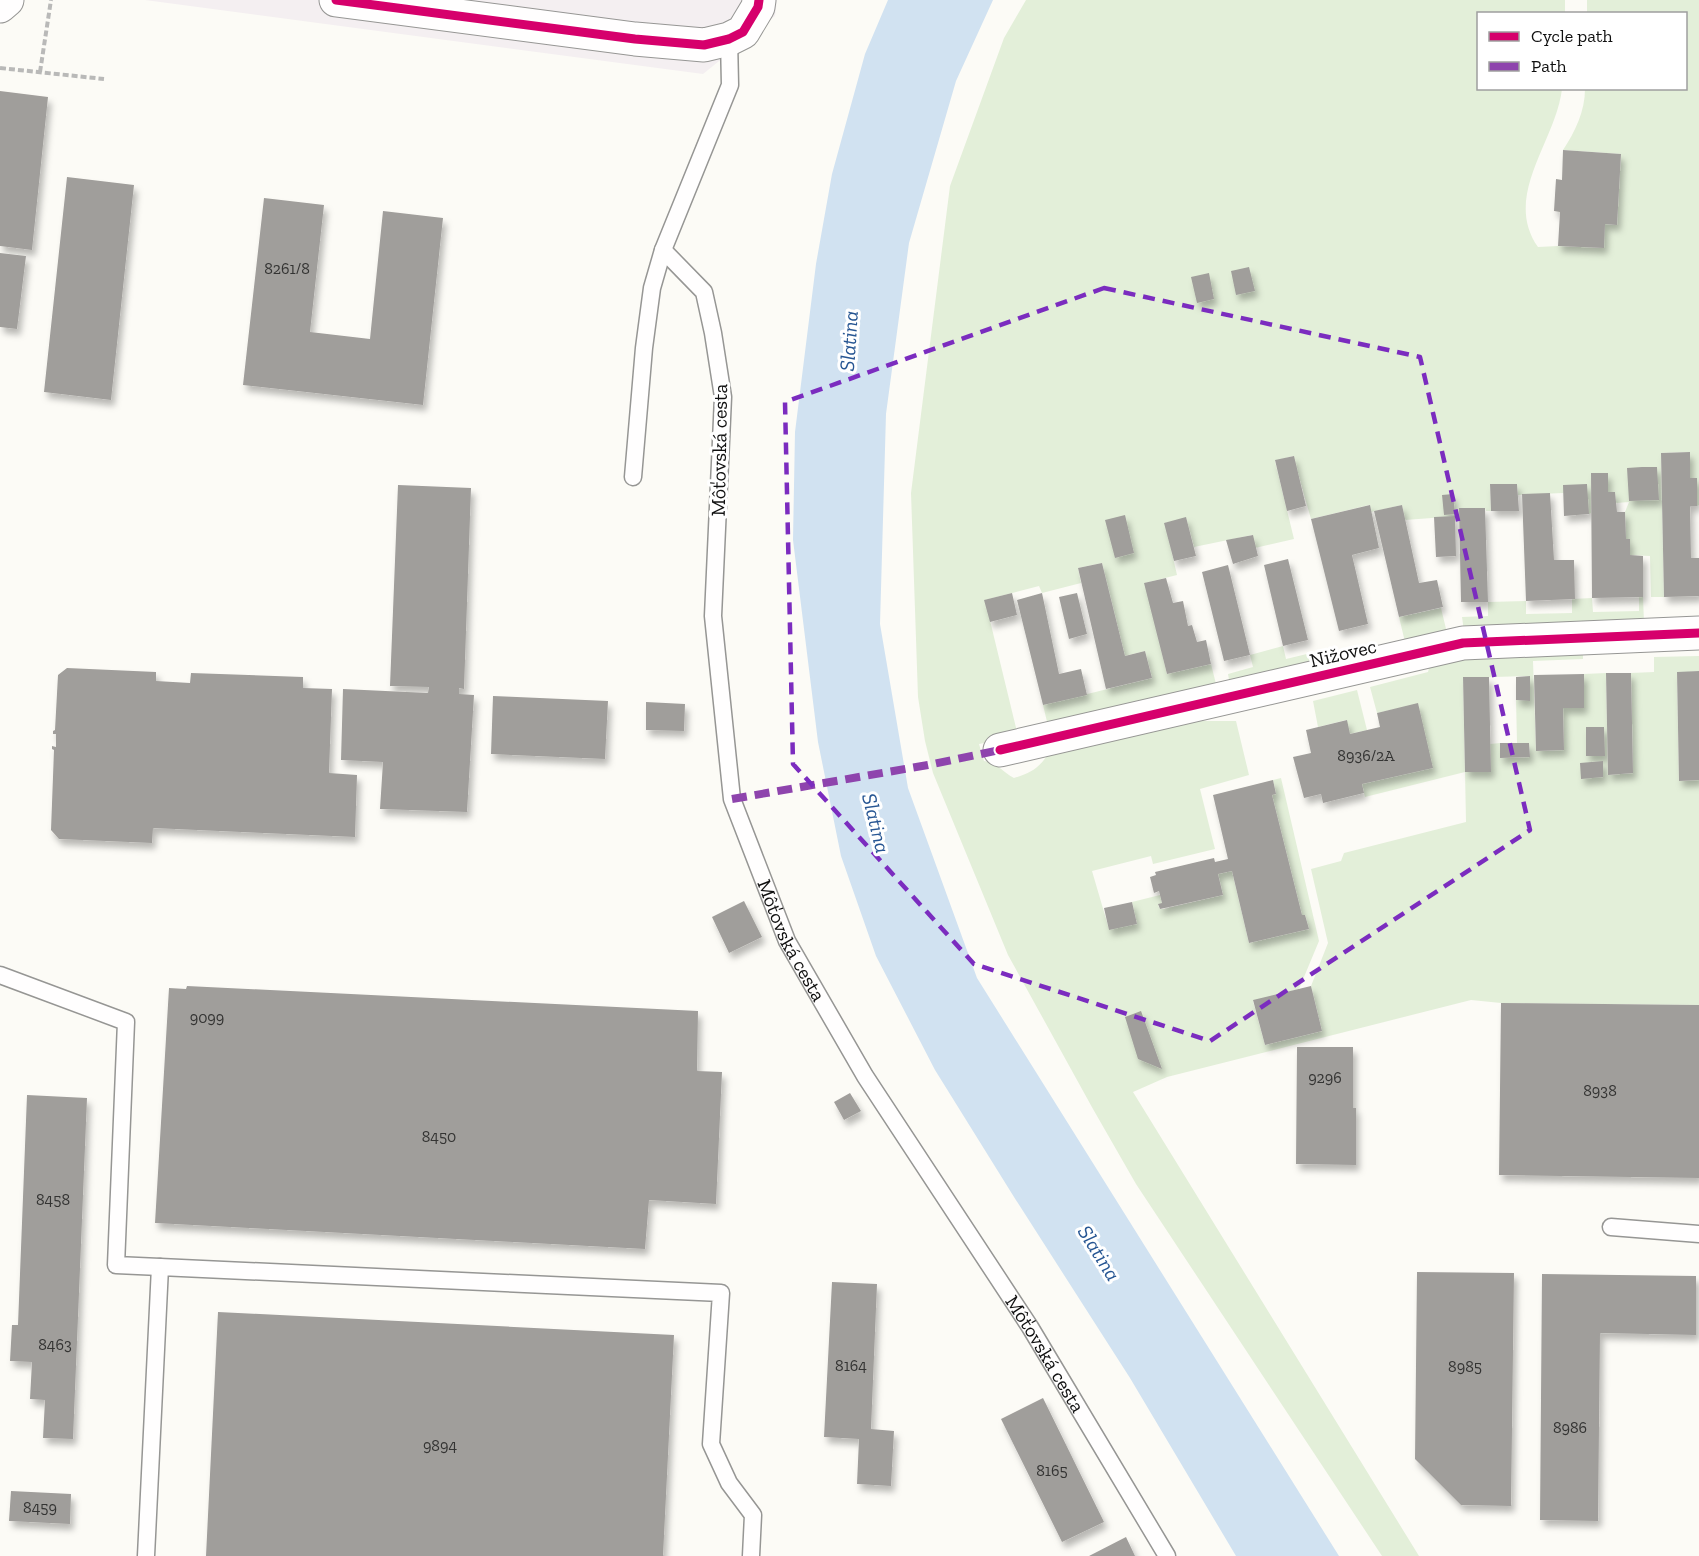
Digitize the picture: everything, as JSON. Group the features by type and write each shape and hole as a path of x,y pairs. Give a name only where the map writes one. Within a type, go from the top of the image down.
{"street":[{"path":"0,6 7,0"},
{"path":"336,0 435,6 635,39 704,45 729,39 743,32 758,7 759,0"},
{"name":"Nižovec","path":"1000,750 1463,643 1699,633"}],"lane":[{"path":"633,477 652,288 663,250 730,85 729,39"},
{"name":"Môťovská cesta","path":"663,250 704,292 723,397 713,616 732,799 740,821 787,941 865,1076 1030,1328 1167,1556"},
{"path":"0,975 126,1022 116,1264 721,1293 711,1444 729,1483 753,1515 751,1556"},
{"path":"1611,1227 1699,1234"},
{"path":"146,1556 160,1267"}],"path":[{"path":"40,72 51,0"},
{"path":"0,68 104,79"}],"highlighted area":[{"path":"1104,288 1420,357 1530,830 1210,1041 974,964 793,764 785,402"}],"shaded area":[{"path":"145,0 777,0 775,16 703,74"}],"green space":[{"path":"1026,0 1565,0 1565,12 1477,12 1477,90 1562,90 1558,109 1528,188 1526,208 1528,228 1538,247 1603,248 1605,224 1617,225 1621,154 1563,150 1578,121 1585,90 1687,90 1687,12 1587,12 1587,0 1699,0 1699,505 1697,506 1697,478 1690,478 1690,452 1661,453 1664,597 1651,597 1650,556 1630,555 1630,539 1626,539 1625,512 1629,502 1616,503 1615,492 1608,492 1607,473 1591,473 1591,513 1589,514 1563,493 1518,495 1517,484 1490,484 1491,511 1486,511 1485,508 1459,508 1459,516 1405,520 1402,505 1371,512 1369,505 1311,519 1293,456 1275,461 1294,539 1255,548 1252,535 1194,547 1186,518 1165,523 1177,575 1145,583 1167,674 1211,664 1217,688 1049,730 1043,705 1152,678 1145,651 1125,656 1102,563 1078,568 1081,583 1042,593 1039,586 985,600 1018,736 979,744 984,761 996,765 1014,778 1034,769 1049,753 1184,721 1236,721 1249,775 1200,789 1215,849 1153,864 1151,856 1092,871 1109,929 1137,924 1132,902 1160,895 1162,903 1158,905 1160,909 1164,909 1223,895 1218,874 1232,871 1249,943 1309,929 1305,915 1302,915 1272,795 1276,794 1273,780 1281,778 1319,941 1299,989 1253,1001 1265,1045 1322,1031 1311,986 1328,943 1311,869 1341,861 1344,853 1466,822 1465,772 1365,797 1362,784 1432,768 1418,704 1377,713 1370,687 1428,672 1431,660 1583,650 1583,659 1533,661 1536,751 1564,750 1563,708 1584,708 1584,674 1606,673 1608,775 1633,773 1631,673 1654,672 1654,657 1699,656 1699,671 1677,673 1679,781 1699,780 1699,1005 1501,1003 1471,1000 1167,1077 1133,1092 1419,1556 1382,1556 1136,1184 1008,955 933,773 918,697 911,493 950,186 1004,38","holes":["1530,676 1530,700 1516,700 1517,743 1529,743 1530,757 1501,758 1500,743 1490,744 1491,772 1465,772 1463,678"]},
{"path":"1639,597 1643,597 1644,623 1464,631 1462,617 1488,616 1488,602 1526,601 1526,614 1572,613 1572,599 1592,598 1593,612 1639,611"},
{"path":"1441,608 1447,633 1405,642 1399,617"},
{"path":"1283,646 1286,659 1311,653 1314,664 1230,685 1228,674 1253,667 1250,655"},
{"path":"1357,690 1367,730 1350,734 1346,720 1318,727 1313,701"}],"water":[{"name":"Slatina","path":"888,0 993,0 956,81 909,243 886,414 880,624 908,788 977,978 1339,1556 1236,1556 1130,1378 935,1070 876,956 841,856 818,742 793,540 795,432 816,264 832,174 865,54"}],"building":[{"path":"0,91 48,97 32,250 0,246"},
{"path":"1563,150 1621,154 1617,225 1605,224 1604,248 1558,246 1560,212 1554,211 1556,179 1562,180"},
{"path":"67,177 134,185 111,400 44,392"},
{"path":"264,198 324,205 310,332 370,339 383,211 443,218 423,405 243,385"},
{"path":"0,253 26,256 17,329 0,327"},
{"path":"1249,267 1255,291 1236,295 1231,271"},
{"path":"1209,273 1214,299 1197,303 1191,277"},
{"path":"1690,452 1690,478 1697,478 1697,506 1690,506 1691,558 1699,558 1699,596 1664,597 1661,453"},
{"path":"1294,456 1306,506 1287,511 1275,460"},
{"path":"1657,467 1659,500 1629,501 1627,468"},
{"path":"1591,473 1608,473 1608,492 1615,492 1617,512 1625,512 1626,539 1630,539 1630,555 1643,556 1643,597 1592,598"},
{"path":"1490,484 1517,484 1519,511 1491,511"},
{"path":"1587,484 1589,514 1564,516 1563,485"},
{"path":"398,485 471,488 464,689 459,688 459,694 474,695 467,812 380,809 383,762 341,760 343,689 428,693 429,687 390,686"},
{"path":"1550,493 1554,560 1574,560 1575,599 1526,601 1522,494"},
{"path":"1453,494 1455,514 1444,515 1442,495"},
{"path":"1370,505 1379,548 1352,555 1368,624 1339,631 1311,519"},
{"path":"1402,505 1419,583 1437,580 1443,607 1399,617 1374,511"},
{"path":"1459,508 1485,508 1488,602 1461,602"},
{"path":"1125,515 1134,553 1115,558 1105,520"},
{"path":"1455,516 1456,556 1436,557 1434,517"},
{"path":"1186,517 1196,556 1174,561 1164,523"},
{"path":"1253,535 1258,556 1233,564 1226,540"},
{"path":"1288,559 1308,640 1283,646 1264,565"},
{"path":"1102,563 1125,656 1145,651 1152,678 1106,689 1078,568"},
{"path":"1228,565 1250,655 1224,661 1202,572"},
{"path":"1166,578 1173,603 1183,601 1188,626 1192,625 1197,642 1206,640 1211,664 1167,674 1144,583"},
{"path":"1012,593 1017,615 990,622 984,600"},
{"path":"1042,593 1059,674 1081,669 1087,695 1043,705 1017,600"},
{"path":"1077,593 1087,634 1069,639 1059,597"},
{"path":"67,668 156,672 156,681 190,683 191,673 303,677 303,688 332,689 329,773 357,775 355,837 153,828 152,843 59,839 51,830 54,750 52,746 56,747 56,734 53,734 53,731 55,730 58,675"},
{"path":"1699,671 1699,780 1679,781 1677,672"},
{"path":"1606,673 1631,673 1633,773 1608,775"},
{"path":"1584,674 1584,708 1563,708 1564,750 1536,751 1534,675"},
{"path":"1530,676 1530,701 1516,700 1516,677"},
{"path":"1463,677 1489,677 1491,772 1465,772"},
{"path":"493,696 608,701 605,759 491,754"},
{"path":"646,702 685,704 684,731 646,730"},
{"path":"1418,703 1433,768 1362,784 1364,793 1323,803 1321,794 1304,798 1293,757 1311,753 1306,730 1347,720 1350,734 1380,727 1377,713"},
{"path":"1586,727 1604,727 1605,756 1586,756"},
{"path":"1500,743 1529,743 1530,757 1500,758"},
{"path":"1603,761 1603,777 1581,779 1580,763"},
{"path":"1273,780 1276,794 1272,795 1302,915 1305,915 1309,929 1249,943 1232,871 1218,874 1223,895 1160,909 1158,904 1162,903 1159,891 1154,893 1150,877 1156,875 1155,872 1214,858 1215,862 1228,859 1213,795"},
{"path":"744,901 762,937 729,953 712,917"},
{"path":"1132,902 1137,924 1109,930 1104,908"},
{"path":"187,986 698,1011 697,1071 722,1072 716,1204 649,1200 645,1249 155,1223 169,988 186,989"},
{"path":"1311,986 1322,1031 1265,1045 1253,1000"},
{"path":"1501,1003 1699,1005 1699,1178 1499,1175"},
{"path":"1141,1011 1162,1069 1138,1059 1125,1017"},
{"path":"1297,1047 1353,1047 1356,1165 1296,1164"},
{"path":"850,1093 861,1111 844,1120 834,1102"},
{"path":"27,1095 87,1098 73,1439 43,1438 45,1400 30,1399 32,1362 10,1361 12,1325 18,1325"},
{"path":"1417,1272 1514,1273 1511,1506 1461,1505 1415,1459"},
{"path":"1542,1274 1696,1276 1696,1335 1600,1333 1598,1521 1540,1520"},
{"path":"832,1282 877,1284 871,1429 894,1431 891,1486 857,1484 859,1439 824,1437"},
{"path":"218,1312 674,1335 663,1556 206,1556"},
{"path":"1043,1398 1104,1522 1062,1542 1001,1419"},
{"path":"11,1491 71,1494 70,1524 9,1521"},
{"path":"1126,1537 1135,1556 1089,1556"}],"marked path":[{"path":"732,799 928,765 1000,750"}],"cycle path":[{"path":"336,0 635,39 704,45 729,39 743,32 758,7 759,0"},
{"path":"1000,750 1463,643 1699,633"}]}
